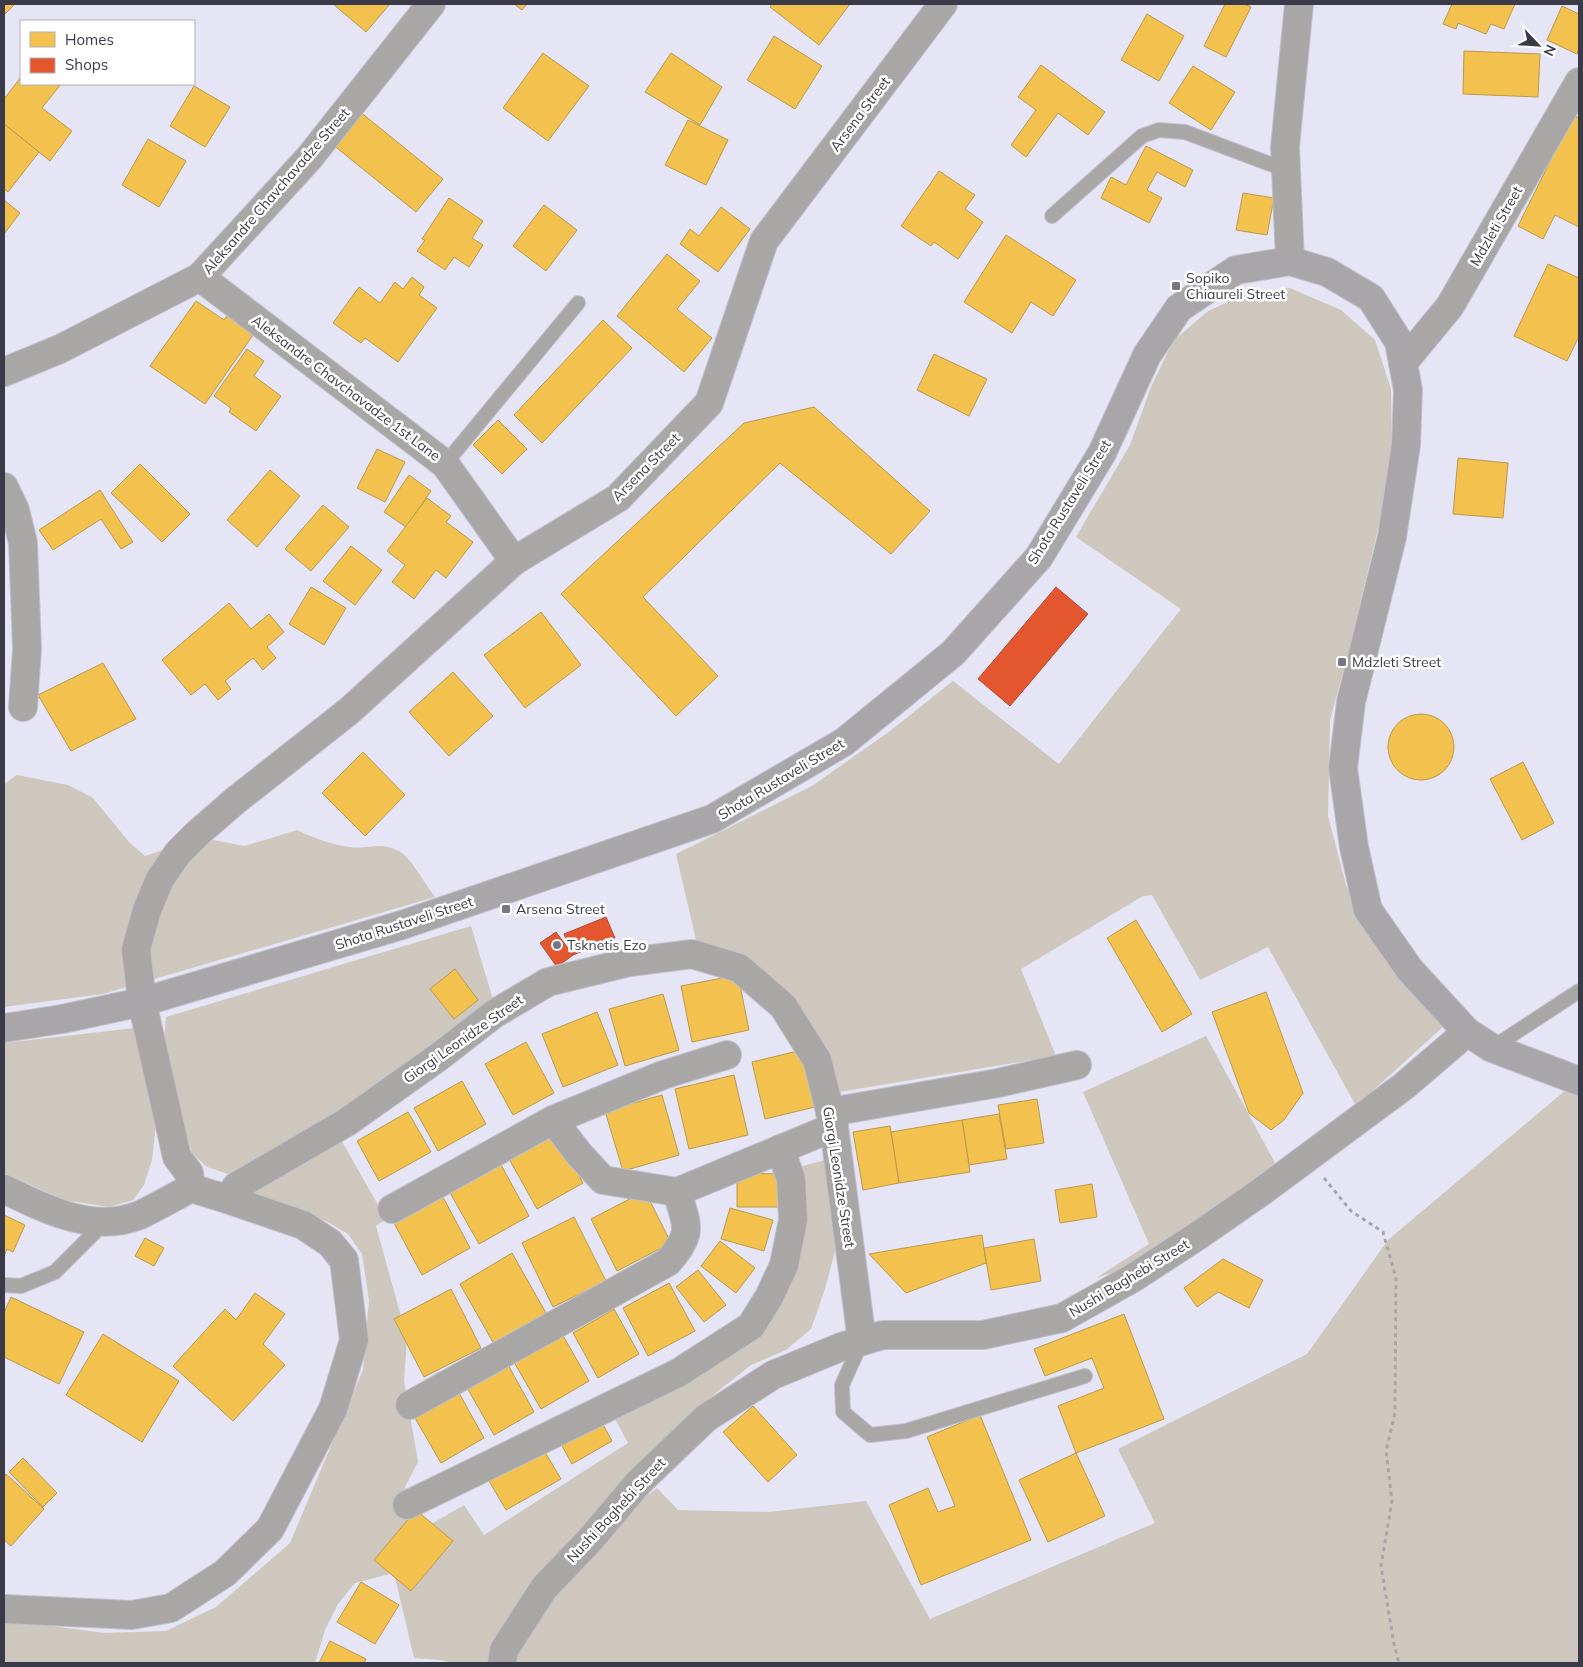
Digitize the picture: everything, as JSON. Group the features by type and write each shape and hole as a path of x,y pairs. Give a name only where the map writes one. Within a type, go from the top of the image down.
{"main road":[{"name":"Shota Rustaveli Street","path":"4,1028 62,1019 142,1002 402,925 712,819 844,742 953,653 1039,557 1102,453 1147,355 1179,308 1236,270 1290,261 1327,272 1371,298 1399,342 1408,390 1406,445 1392,537 1351,702 1343,768 1354,847 1368,910 1410,970 1467,1032 1492,1048 1579,1081"}],"street":[{"name":"Aleksandre Chavchavadze Street","path":"4,372 60,349 200,277 309,158 431,4"},
{"path":"1290,261 1285,147 1299,4"},
{"name":"Arsena Street","path":"191,1188 189,1174 176,1157 142,1002 136,949 160,879 178,853 198,833 236,800 349,712 514,561 618,498 709,403 764,241 934,7"},
{"name":"Mdzleti Street","path":"1403,363 1450,306 1579,82"},
{"name":"Aleksandre Chavchavadze 1st Lane","path":"200,277 445,464 514,561"},
{"path":"4,487 15,510 23,543 27,649 23,707"},
{"name":"Giorgi Leonidze Street","path":"227,1199 237,1186 347,1122 440,1056 494,1014 548,982 630,962 692,954 739,968 783,1006 817,1060 832,1119 862,1341"},
{"name":"Nushi Baghebi Street","path":"502,1663 504,1650 544,1588 589,1541 638,1482 706,1418 773,1375 841,1347 883,1335 983,1335 1062,1318 1133,1278 1199,1235 1308,1158 1404,1086 1467,1032"},
{"path":"392,1209 553,1120 663,1074 727,1055"},
{"path":"553,1120 579,1154 603,1180 677,1192 780,1149 832,1119 1077,1065"},
{"path":"406,1505 678,1373 751,1326 769,1297 784,1265 793,1220 791,1180 780,1149"},
{"path":"4,1189 54,1213 104,1223 138,1215 191,1188 302,1225 330,1243 344,1260 354,1340 333,1409 270,1529 225,1573 171,1608 132,1615 19,1609 4,1610"},
{"path":"410,1405 668,1262 680,1248 687,1232 685,1217 677,1192"}],"lane":[{"path":"1052,216 1142,136 1159,130 1186,132 1286,170"},
{"path":"445,464 578,303"},
{"path":"1492,1048 1579,991"},
{"path":"4,1284 21,1286 55,1272 104,1223"},
{"path":"862,1341 842,1385 843,1412 870,1435 906,1431 1085,1376"}],"path":[{"path":"1308,1158 1351,1211 1383,1232 1396,1278 1395,1413 1386,1451 1392,1501 1381,1566 1399,1663"}],"shaded area":[{"path":"1290,288 1341,310 1375,340 1391,389 1392,459 1378,529 1330,720 1328,816 1346,885 1379,940 1445,1025 1356,1106 1268,947 1200,980 1152,895 1143,896 1021,969 1056,1056 839,1092 828,1049 788,997 697,944 676,854 812,786 890,731 953,681 1059,764 1181,609 1076,537 1130,445 1151,387 1173,341 1208,311 1244,295"},
{"path":"17,775 68,785 93,798 129,842 145,856 175,846 202,847 213,840 245,846 297,830 342,846 357,848 381,846 394,849 402,853 410,861 435,897 103,994 4,1007 4,784"},
{"path":"471,926 494,1003 380,1088 249,1169 228,1174 207,1167 192,1153 163,1052 166,1017"},
{"path":"135,1028 156,1124 152,1160 144,1185 133,1200 109,1207 64,1200 4,1173 4,1043"},
{"path":"1206,1036 1279,1170 1125,1269 1096,1278 1149,1244 1083,1092"},
{"path":"1579,1081 1579,1663 502,1663 589,1541 657,1488 678,1510 769,1512 866,1501 930,1619 1155,1523 1118,1449 1307,1354 1388,1240 1567,1089"},
{"path":"340,1138 386,1219 376,1226 407,1338 404,1381 418,1462 405,1487 423,1529 464,1505 484,1535 628,1443 612,1413 759,1327 798,1167 830,1159 837,1244 824,1292 811,1329 786,1350 751,1365 702,1404 530,1591 494,1663 454,1663 414,1658 394,1573 355,1583 338,1604 325,1630 315,1663 4,1663 4,1622 12,1621 105,1633 166,1631 216,1607 290,1543 363,1370 369,1300 362,1254 348,1234 326,1221 250,1194"}],"building: Homes":[{"path":"4,4 15,4 4,15"},
{"path":"333,4 390,4 366,32"},
{"path":"514,4 527,4 522,10"},
{"path":"772,4 850,4 819,45 770,7"},
{"path":"1225,4 1244,4 1251,7 1226,57 1204,46"},
{"path":"1452,4 1515,4 1504,29 1491,24 1486,34 1458,23 1456,29 1443,24"},
{"path":"1562,6 1579,14 1579,48 1577,54 1547,40"},
{"path":"1147,14 1184,36 1159,81 1121,60"},
{"path":"774,36 822,66 795,109 747,80"},
{"path":"1464,51 1540,54 1538,97 1463,94"},
{"path":"543,53 589,86 548,141 503,108"},
{"path":"671,53 722,87 700,125 645,92"},
{"path":"1041,65 1105,112 1088,135 1058,113 1026,157 1011,145 1036,110 1018,97"},
{"path":"1193,66 1235,92 1211,130 1169,103"},
{"path":"20,78 20,85 60,85 42,108 72,131 50,161 4,124 4,99"},
{"path":"194,86 230,107 205,147 170,126"},
{"path":"359,111 443,179 416,212 332,144"},
{"path":"1573,115 1579,118 1579,227 1555,215 1543,239 1518,226"},
{"path":"688,120 728,140 706,185 665,165"},
{"path":"4,124 39,152 8,192 4,189"},
{"path":"148,139 186,161 159,207 122,185"},
{"path":"1146,146 1193,170 1185,187 1157,172 1147,190 1162,198 1149,223 1101,198 1111,177 1126,185"},
{"path":"939,171 975,195 965,209 983,222 958,259 934,242 931,246 901,226"},
{"path":"1243,193 1274,198 1267,235 1236,230"},
{"path":"449,198 483,221 472,238 483,245 469,267 454,257 445,270 417,251 425,240 422,239"},
{"path":"4,200 20,213 4,234"},
{"path":"544,205 577,230 546,271 513,246"},
{"path":"721,207 750,229 718,272 680,244 690,229 699,236"},
{"path":"1006,235 1076,280 1053,316 1031,302 1012,333 964,302"},
{"path":"667,254 700,281 677,309 712,338 684,372 617,316"},
{"path":"1548,264 1579,278 1579,336 1567,361 1514,336"},
{"path":"412,277 424,287 419,295 437,308 398,362 365,338 361,343 333,323 359,287 380,303 395,282 403,289"},
{"path":"196,301 224,320 227,316 253,335 205,404 150,366"},
{"path":"603,320 632,348 542,443 514,415"},
{"path":"247,349 264,361 254,376 281,396 256,431 229,412 231,408 214,396"},
{"path":"934,354 987,379 969,416 917,390"},
{"path":"814,407 930,511 891,554 780,463 643,597 718,676 676,716 561,594 744,423"},
{"path":"498,420 527,449 502,474 473,445"},
{"path":"377,449 405,462 385,502 357,488"},
{"path":"1458,458 1508,463 1503,518 1453,514"},
{"path":"140,464 190,514 162,542 111,493"},
{"path":"270,470 300,496 257,547 227,520"},
{"path":"409,475 431,491 406,527 384,512"},
{"path":"100,490 133,542 121,549 101,519 53,550 39,530"},
{"path":"427,498 451,516 446,522 473,542 446,578 436,570 414,599 392,582 405,565 387,551"},
{"path":"323,505 349,527 311,571 285,549"},
{"path":"351,546 382,570 355,605 323,581"},
{"path":"311,587 346,608 324,645 289,624"},
{"path":"229,603 251,629 269,614 284,632 267,647 276,658 263,670 253,658 225,681 231,689 218,700 205,684 191,695 162,660"},
{"path":"541,612 581,665 525,708 484,655"},
{"path":"103,663 136,719 71,751 38,695"},
{"path":"453,672 493,716 449,756 409,712"},
{"path":"1421,714 1434,717 1444,724 1451,734 1454,747 1451,760 1444,770 1434,777 1421,780 1408,777 1398,770 1391,760 1388,747 1391,734 1398,724 1408,717"},
{"path":"363,752 405,795 365,836 322,793"},
{"path":"1523,762 1554,823 1522,840 1490,779"},
{"path":"1136,920 1192,1014 1162,1032 1107,938"},
{"path":"455,969 478,1000 454,1019 430,989"},
{"path":"738,975 749,1030 692,1042 681,986"},
{"path":"1266,992 1303,1093 1284,1120 1271,1130 1249,1113 1212,1012"},
{"path":"663,994 679,1050 625,1066 609,1009"},
{"path":"597,1012 618,1065 563,1087 542,1034"},
{"path":"526,1042 554,1093 513,1115 485,1064"},
{"path":"802,1050 815,1107 765,1119 752,1062"},
{"path":"734,1075 748,1135 689,1149 675,1089"},
{"path":"462,1081 486,1124 438,1151 414,1108"},
{"path":"662,1095 679,1155 623,1171 605,1111"},
{"path":"1037,1099 1044,1143 1006,1149 998,1105"},
{"path":"408,1112 431,1152 379,1181 357,1141"},
{"path":"999,1114 1007,1159 969,1165 962,1120"},
{"path":"962,1120 970,1172 899,1183 891,1132"},
{"path":"890,1126 899,1183 863,1190 853,1132"},
{"path":"554,1131 583,1183 537,1209 508,1157"},
{"path":"500,1163 529,1216 479,1244 449,1191"},
{"path":"737,1173 780,1174 780,1207 737,1207"},
{"path":"1092,1184 1097,1217 1060,1223 1055,1190"},
{"path":"645,1191 671,1243 617,1271 591,1219"},
{"path":"443,1197 470,1248 422,1275 394,1223"},
{"path":"730,1208 773,1220 764,1251 721,1239"},
{"path":"4,1215 25,1225 13,1252 7,1249 4,1256"},
{"path":"574,1217 606,1281 553,1307 522,1243"},
{"path":"982,1235 986,1263 906,1293 869,1254"},
{"path":"145,1238 164,1248 154,1266 135,1256"},
{"path":"1034,1239 1041,1281 991,1290 984,1248"},
{"path":"720,1241 755,1268 736,1293 701,1266"},
{"path":"512,1253 546,1313 494,1344 460,1284"},
{"path":"1223,1259 1263,1280 1249,1308 1218,1292 1197,1307 1184,1288"},
{"path":"698,1270 726,1305 704,1322 676,1287"},
{"path":"669,1283 695,1331 648,1356 623,1308"},
{"path":"451,1289 481,1348 424,1377 394,1319"},
{"path":"255,1293 285,1314 263,1344 285,1365 233,1421 173,1366 225,1309 236,1320"},
{"path":"11,1297 84,1332 59,1384 4,1357 4,1313"},
{"path":"614,1309 639,1354 598,1378 573,1333"},
{"path":"1124,1314 1164,1419 1076,1453 1058,1406 1104,1388 1092,1358 1045,1376 1034,1349"},
{"path":"103,1334 179,1381 142,1442 66,1395"},
{"path":"562,1334 589,1381 541,1409 514,1362"},
{"path":"507,1363 534,1412 494,1435 466,1386"},
{"path":"459,1393 484,1438 441,1463 415,1418"},
{"path":"591,1403 612,1441 572,1464 551,1426"},
{"path":"753,1406 797,1455 768,1482 723,1432"},
{"path":"980,1415 1031,1540 921,1585 889,1505 928,1488 938,1512 955,1506 927,1437"},
{"path":"536,1437 561,1479 506,1510 482,1469"},
{"path":"1076,1453 1105,1516 1048,1542 1019,1480"},
{"path":"23,1458 57,1493 43,1507 9,1472"},
{"path":"6,1474 44,1509 11,1546 4,1540 4,1477"},
{"path":"416,1510 453,1541 411,1591 374,1560"},
{"path":"361,1582 399,1605 375,1644 337,1622"},
{"path":"330,1641 366,1659 364,1663 319,1663"}],"building: Shops":[{"path":"1056,587 1088,614 1010,706 978,679"},
{"path":"606,917 615,938 573,955 564,934"},
{"path":"556,932 573,955 557,967 540,943"}],"place":[{"name":"Sopiko Chiaureli Street","path":"1176,286"},
{"name":"Mdzleti Street","path":"1342,662"},
{"name":"Arsena Street","path":"506,909"},
{"name":"Tsknetis Ezo","path":"557,945"}]}
